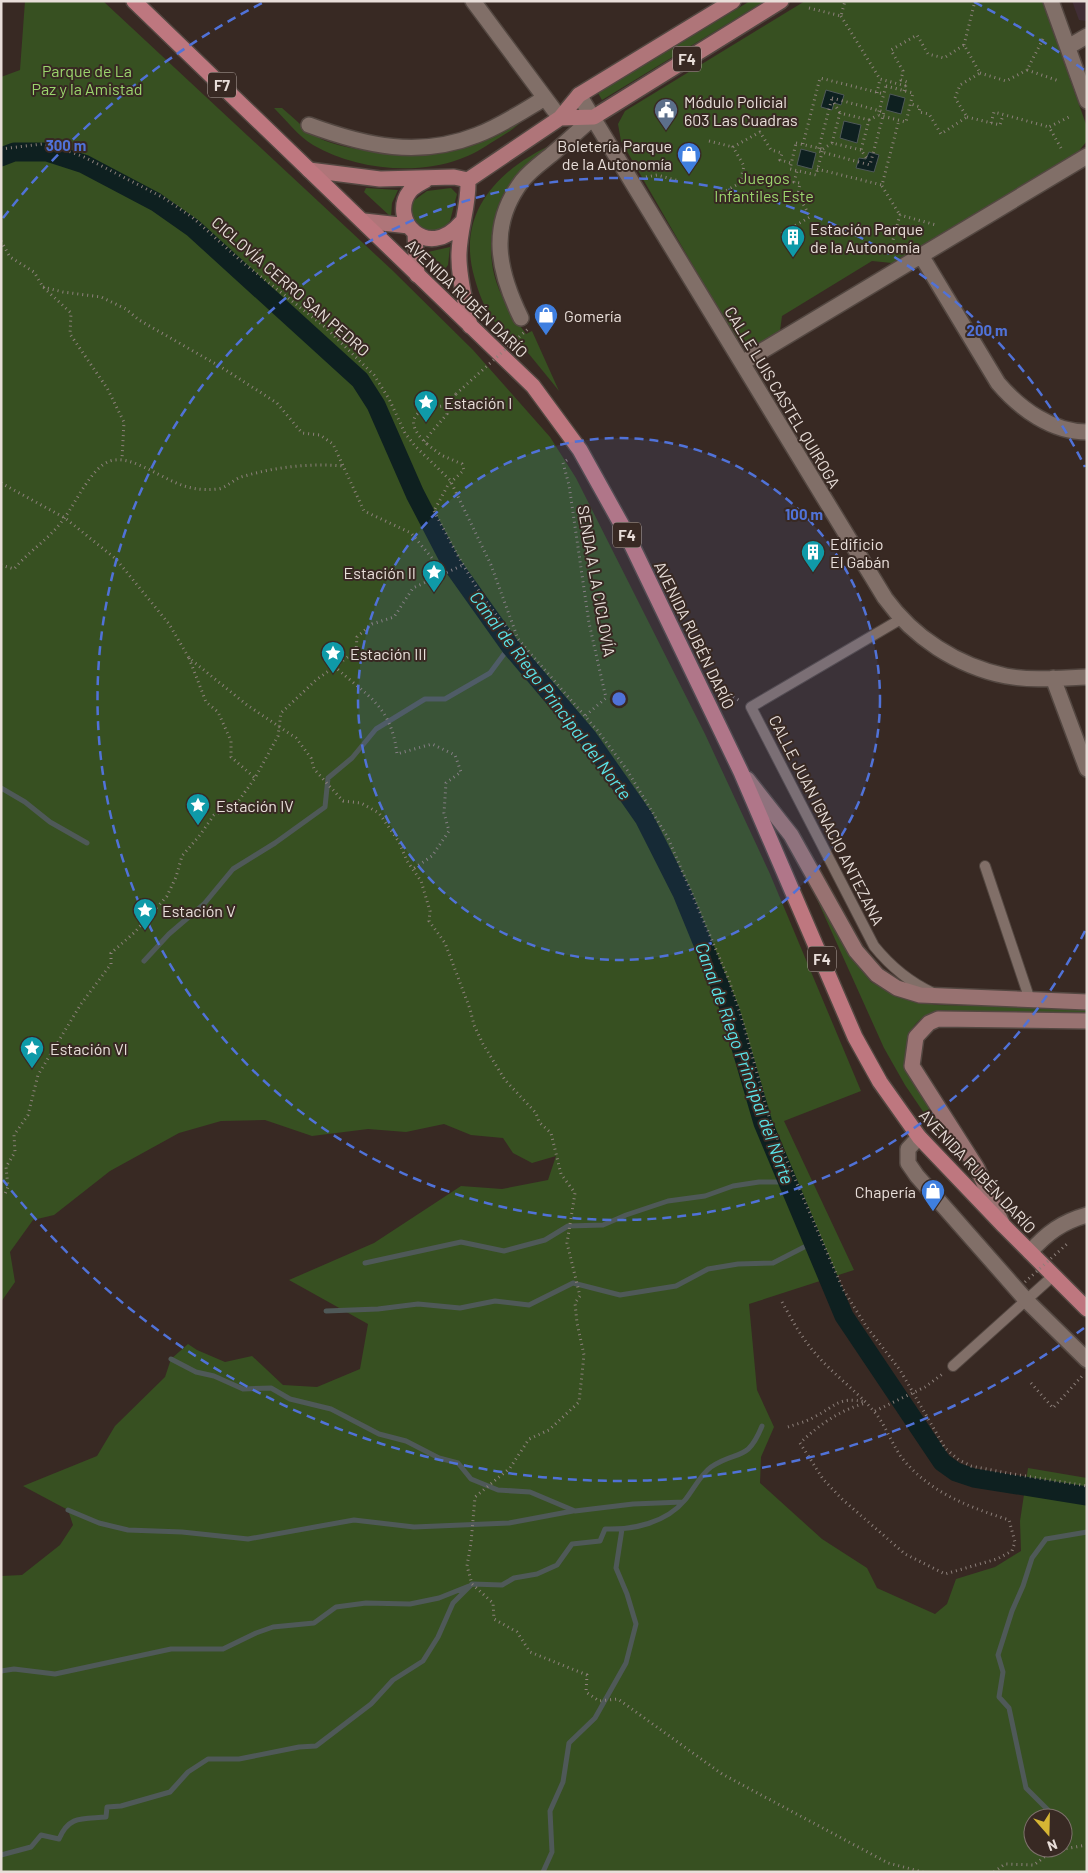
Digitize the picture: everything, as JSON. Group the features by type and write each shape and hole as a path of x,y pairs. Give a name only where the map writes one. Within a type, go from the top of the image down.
{"highway":[{"name":"AVENIDA RUBÉN DARÍO","path":"134,1 364,221 532,386 580,450 624,528 741,772 855,1037 880,1082 919,1138 1087,1309"}],"main road":[{"name":"F4","path":"468,180 560,118 579,95 733,1"},
{"name":"F4","path":"594,117 781,1"},
{"path":"560,118 594,117"},
{"path":"309,170 380,179 454,177 468,180 467,208 461,223 459,255 470,326"},
{"path":"418,275 412,230 404,208 410,190 427,179"},
{"path":"364,221 412,230 424,239 437,240 454,231 461,223"},
{"path":"741,772 791,834 856,951 877,975 897,988 920,995 1087,1002"},
{"path":"1004,1226 977,1168 912,1066 916,1037 929,1023 938,1019 1087,1021"}],"street":[{"path":"473,1 560,118"},
{"path":"1051,1 1087,101"},
{"path":"1068,47 1087,36"},
{"name":"CALLE LUIS CASTEL QUIROGA","path":"579,95 880,589 901,619 929,642 974,667 1006,676 1087,677"},
{"path":"309,125 368,144 412,148 433,146 458,142 479,134 545,98"},
{"path":"525,323 508,290 502,269 500,250 501,227 507,206 522,180 594,117"},
{"path":"742,363 922,257 1087,156"},
{"path":"922,257 998,383 1014,402 1054,425 1087,432"},
{"path":"1053,678 1087,769"},
{"path":"919,1138 908,1149 908,1163 917,1176 1027,1301 1087,1360"},
{"path":"1030,1252 1054,1228 1070,1220 1087,1215"}],"lane":[{"name":"CALLE JUAN IGNACIO ANTEZANA","path":"901,619 751,707 874,946 890,966 921,988 941,997"},
{"path":"985,866 1030,1000"},
{"path":"952,1366 1053,1276"}],"path":[{"path":"841,16 845,1"},
{"path":"904,91 907,82 901,80 903,71 891,50 917,35 928,54 944,58 964,46 975,1"},
{"path":"809,8 841,16 880,79 906,86"},
{"path":"964,46 980,72 1006,81 1027,70 1043,39"},
{"path":"1027,70 1059,82"},
{"path":"980,72 960,85 955,98 967,117 1000,126 1003,115"},
{"path":"803,144 820,78 884,94"},
{"path":"877,92 880,79"},
{"path":"904,91 886,86 884,94 880,114 870,165 821,150 803,144 796,143 790,169 816,175 817,169 821,150 832,98 880,114 906,122 914,93 904,91"},
{"path":"834,103 840,113 869,120 880,114"},
{"path":"911,104 920,107 918,112 928,114 941,134 967,117"},
{"path":"991,124 994,112 1049,127 1071,116"},
{"path":"821,150 832,143 840,113"},
{"path":"866,159 862,150 869,120"},
{"path":"882,185 899,120"},
{"path":"1049,127 1061,148"},
{"path":"733,147 760,132 771,150 782,153 780,160 791,163"},
{"path":"709,140 733,147 744,166 740,183 722,194"},
{"path":"832,143 862,150"},
{"name":"CICLOVÍA CERRO SAN PEDRO","path":"1,149 42,144 84,157 139,184 192,217 241,260 325,327 374,375 414,446 450,480 491,565 518,639 585,716 627,770 668,838 729,980 744,1026 771,1124 843,1289 866,1326 900,1370 945,1448 958,1460 971,1466 1087,1486"},
{"path":"817,169 882,185 900,215 936,225"},
{"path":"795,237 797,235 789,229 810,217 798,194 800,184 794,182 797,171"},
{"path":"646,177 657,175 679,181"},
{"path":"889,254 900,215"},
{"path":"782,232 786,239"},
{"path":"1,241 10,258 34,272 43,287 71,313 70,334 107,388 124,422 122,459"},
{"path":"43,287 62,292 101,297 126,309 139,320 221,367 277,404 302,433 320,435 333,444 364,511 411,533 444,575"},
{"path":"518,639 502,623 463,565 434,511 448,485 464,470 462,464 441,455 425,443 413,427 421,410 426,407 445,406 525,323"},
{"path":"425,443 447,414 445,406"},
{"name":"SENDA A LA CICLOVÍA","path":"580,450 563,463 569,485 589,623 606,698 585,716"},
{"path":"1,564 14,569 51,535 65,518 93,475 108,461 122,459 140,465 164,479 196,489 220,489 240,478 284,468 316,464 344,466"},
{"path":"1,483 65,518 122,566 169,624 189,658 206,702 218,712 231,740 231,757 255,778"},
{"path":"1,1194 5,1194 8,1187 6,1166 15,1152 14,1135 28,1115 38,1075 81,1004 111,964 111,953 136,932 167,896 176,877 182,856 214,815 237,802 255,778 278,736 281,713 291,702 334,666 356,651 357,637 372,624 394,616 413,588 463,565"},
{"path":"189,658 247,704 279,726 302,746 311,758 314,769 343,801 361,802 379,813 421,881 430,911 429,921 445,943 470,1009 474,1025 483,1044 505,1080 536,1113 539,1122 551,1133 561,1174 575,1193 567,1243 580,1296 576,1303 577,1323 584,1355 579,1402 549,1430 529,1439 510,1468 474,1497 472,1543 467,1566 472,1584 493,1603 494,1620 517,1632 530,1652 587,1675 586,1692 599,1701 618,1699 722,1774 888,1863 923,1872"},
{"path":"334,666 382,708 394,732 397,754 432,744 455,755 461,772 446,783 444,813 448,831 432,856 413,869"},
{"path":"1025,1282 1068,1243"},
{"path":"782,1302 798,1331 815,1353 875,1411 902,1457 919,1476 959,1503 1010,1520 1015,1542 1012,1551 997,1558 945,1574 905,1554 829,1486 800,1443 819,1425 849,1408 866,1403"},
{"path":"875,1411 925,1387 952,1366"},
{"path":"1031,1383 1053,1408 1087,1371"},
{"path":"788,1427 814,1417 838,1402 849,1399 866,1403"},
{"path":"994,1872 1005,1864 1034,1865 1052,1851 1087,1845"}],"shaded area":[{"path":"1072,1 1087,1 1087,21 1079,20"},
{"path":"826,90 844,95 841,105 834,103 832,110 821,107"},
{"path":"890,94 905,98 901,114 886,110"},
{"path":"844,121 861,125 857,143 840,138"},
{"path":"801,149 816,153 812,169 797,165"},
{"path":"869,152 879,155 874,172 856,168 859,158 866,159"}],"green space":[{"name":"Parque de La Paz y la Amistad","path":"25,1 103,1 392,270 473,350 550,437 576,478 705,734 770,874 861,1091 784,1121 854,1270 749,1304 757,1390 774,1427 761,1457 760,1483 822,1539 867,1568 877,1588 935,1614 947,1604 956,1579 995,1567 1021,1551 1020,1521 1028,1468 1087,1478 1087,1872 1,1872 1,1576 22,1575 60,1545 73,1525 68,1510 23,1486 97,1456 115,1426 165,1377 171,1359 188,1344 225,1362 252,1356 283,1385 317,1387 360,1369 368,1324 289,1280 374,1243 461,1186 502,1189 548,1180 556,1156 532,1163 513,1153 503,1138 471,1135 444,1124 406,1132 368,1129 312,1136 265,1120 221,1121 179,1133 110,1171 54,1215 33,1220 10,1252 15,1282 1,1302 1,77 20,70"},
{"path":"750,1 765,1 602,100 598,93"},
{"name":"Juegos Infantiles Este","path":"805,1 1042,1 1087,127 1087,141 1078,152 892,263 872,261 782,316 780,331 759,343 746,344 733,335 621,141 618,124 625,111"},
{"path":"274,108 282,108 316,136 335,144 372,151 412,154 449,151 464,147 488,137 526,116 507,133 482,149 460,159 424,167 405,168 366,164 347,160 329,153 303,138"},
{"path":"555,143 531,162 509,185 498,205 491,244 494,272 502,297 526,334 532,331 559,391 523,347 490,316 477,288 470,253 471,231 477,212 487,195 500,179 517,165"},
{"path":"366,188 398,190 392,203 391,217 364,192"},
{"path":"451,188 457,194 450,221 440,232 421,231 410,215 413,201 427,191"},
{"path":"450,247 448,265 445,269 428,252"},
{"path":"798,857 851,955 871,982 904,999 937,1005 1087,1008 1087,1015 930,1013 913,1027 907,1049 966,1163 924,1113 905,1085 884,1048"}],"waterway":[{"name":"Canal de Riego Principal del Norte","path":"1,157 14,152 47,152 84,164 156,202 193,228 360,380 376,405 415,494 451,563 510,646 588,738 644,818 682,893 730,1010 763,1123 844,1316 942,1462 956,1472 974,1478 1087,1496"},
{"path":"144,961 169,934 204,904 233,869 275,843 325,807 328,778 352,758 376,729 425,699 445,699 490,673 510,646"},
{"path":"1,788 25,802 50,822 87,843"},
{"path":"365,1263 461,1242 504,1251 545,1240 568,1226 603,1225 668,1201 705,1196 733,1186 759,1182 787,1182"},
{"path":"326,1311 378,1309 418,1304 460,1308 495,1301 529,1305 573,1283 620,1295 676,1286 708,1269 738,1264 773,1263 812,1243"},
{"path":"171,1359 196,1372 214,1376 243,1389 271,1388 290,1399 331,1409 379,1434 406,1441 439,1458 458,1463 471,1479 498,1490 530,1492 575,1511 633,1504 683,1502"},
{"path":"1,1855 31,1847 41,1835 59,1839 63,1831 72,1822 106,1817 107,1807 121,1806 170,1792 188,1772 208,1759 239,1759 299,1747 316,1746 371,1704 393,1680 423,1661 438,1637 453,1603 472,1584 502,1585 514,1578 537,1574 557,1565 572,1544 600,1541 605,1529 627,1528 659,1520 685,1500 707,1470 720,1462 741,1454 752,1445 762,1426"},
{"path":"68,1510 99,1523 128,1530 182,1532 248,1539 354,1520 414,1527 509,1523 573,1511"},
{"path":"543,1872 552,1852 550,1811 563,1782 569,1743 595,1718 626,1663 636,1624 627,1594 616,1568 622,1529"},
{"path":"1046,1808 1026,1788 1009,1708 999,1697 1003,1672 998,1655 1032,1558 1046,1539 1087,1532"},
{"path":"1,1671 14,1669 55,1674 171,1649 223,1649 273,1627 314,1623 336,1607 366,1603 410,1604 439,1598 469,1586"}],"place":[{"name":"Módulo Policial 603 Las Cuadras","path":"666,131"},
{"name":"Boletería Parque de la Autonomía","path":"689,175"},
{"name":"Estación Parque de la Autonomía","path":"793,258"},
{"name":"Gomería","path":"546,336"},
{"name":"Estación I","path":"426,423"},
{"name":"Edificio El Gabán","path":"813,573"},
{"name":"Estación II","path":"434,593"},
{"name":"Estación III","path":"333,674"},
{"name":"Estación IV","path":"198,826"},
{"name":"Estación V","path":"145,931"},
{"name":"Estación VI","path":"32,1069"},
{"name":"Chapería","path":"933,1212"}]}
